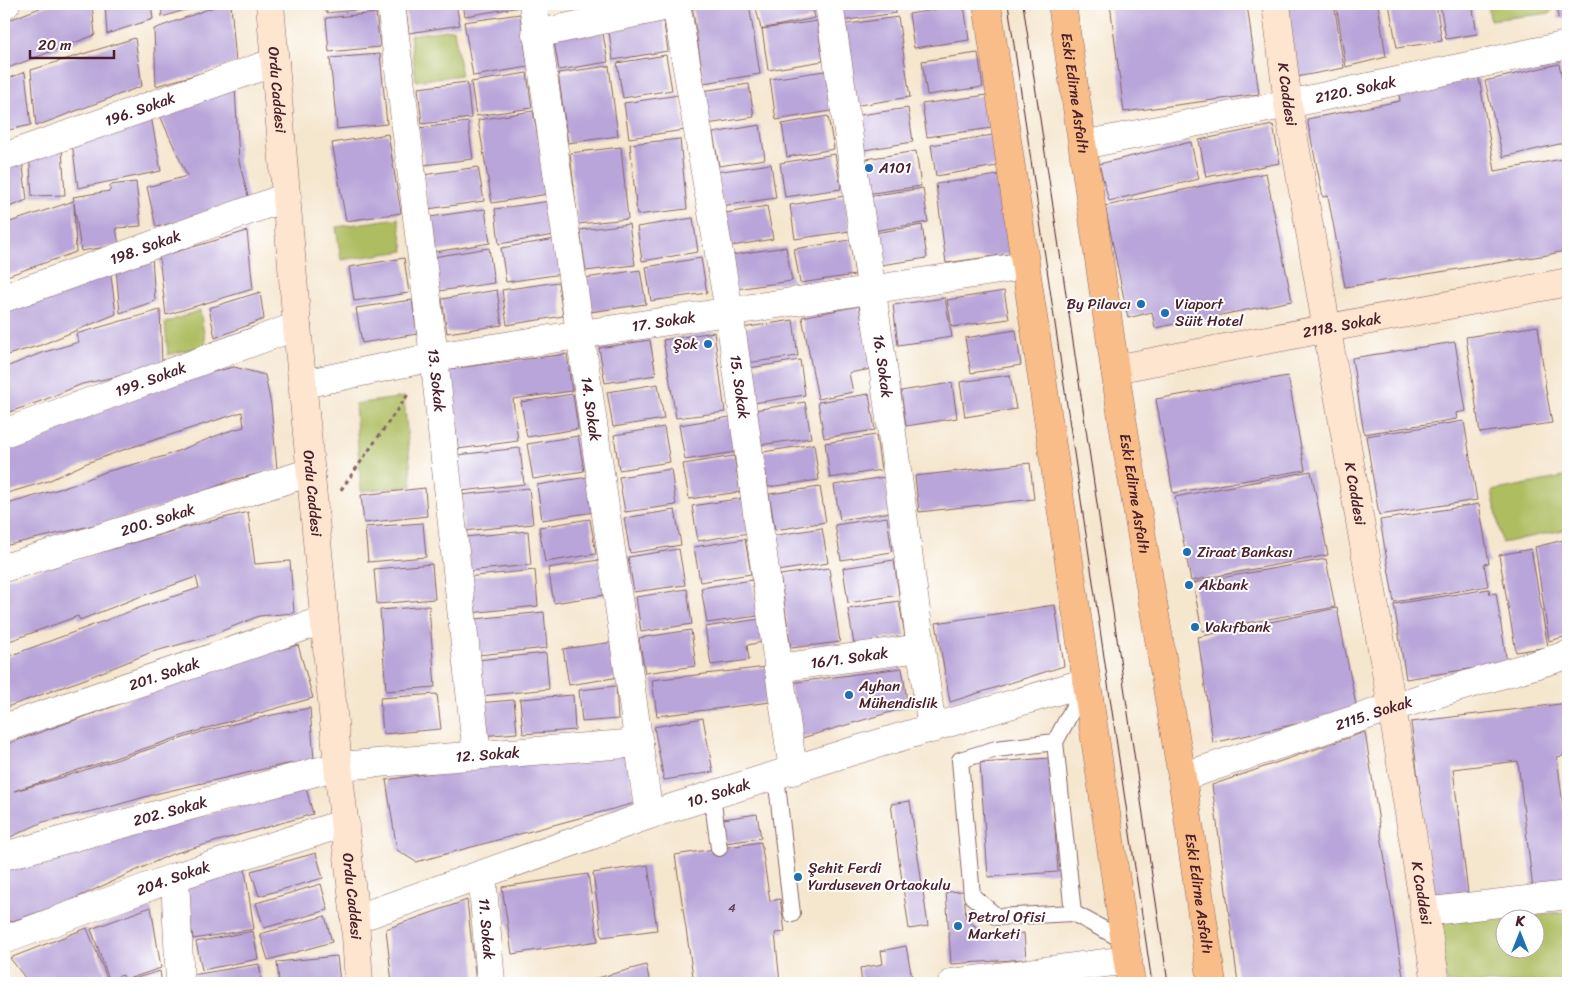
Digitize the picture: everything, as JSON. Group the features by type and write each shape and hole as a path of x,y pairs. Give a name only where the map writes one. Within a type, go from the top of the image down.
{"main road":[{"path":"987,4 1128,962"},
{"name":"Eski Edirne Asfaltı","path":"1062,4 1115,370 1182,777 1212,983"}],"street":[{"name":"Ordu Caddesi","path":"270,4 297,326 359,983"},
{"name":"13. Sokak","path":"391,4 434,356 477,756"},
{"name":"14. Sokak","path":"533,4 649,814"},
{"path":"536,34 677,4"},
{"name":"15. Sokak","path":"677,4 729,311 796,671 784,773"},
{"name":"16. Sokak","path":"829,4 870,290 890,359 920,648 932,728"},
{"name":"K Caddesi","path":"1276,4 1288,104 1392,707 1436,983"},
{"name":"2120. Sokak","path":"1082,145 1568,45"},
{"name":"196. Sokak","path":"4,157 276,62"},
{"name":"198. Sokak","path":"4,298 287,197"},
{"name":"17. Sokak","path":"303,384 434,356 1026,266"},
{"name":"2118. Sokak","path":"1115,370 1568,282"},
{"name":"199. Sokak","path":"4,433 297,326"},
{"name":"200. Sokak","path":"4,568 311,472"},
{"name":"201. Sokak","path":"4,728 324,620"},
{"name":"16/1. Sokak","path":"796,671 920,648"},
{"name":"2115. Sokak","path":"1182,777 1392,707 1568,655"},
{"name":"10. Sokak","path":"354,919 649,814 1087,682"},
{"name":"12. Sokak","path":"338,766 639,743"},
{"name":"202. Sokak","path":"4,856 338,766"},
{"name":"204. Sokak","path":"4,940 175,877 345,823"},
{"name":"11. Sokak","path":"482,875 491,983"},
{"path":"175,877 180,983"},
{"path":"1424,912 1568,895"},
{"path":"952,983 1128,962"}],"lane":[{"path":"1087,682 1055,742 1073,913 1128,962"},
{"path":"1055,742 996,749 960,760 972,896 998,917 1073,913"},
{"path":"784,773 792,914"},
{"path":"712,796 719,848"}],"path":[{"path":"316,525 434,356"}],"green space":[{"path":"1488,4 1550,4 1551,13 1490,20"},
{"path":"454,29 461,75 416,81 410,35"},
{"path":"398,218 404,251 341,260 336,227"},
{"path":"200,310 206,345 168,355 165,323"},
{"path":"404,397 412,486 361,491 355,404"},
{"path":"1568,476 1568,529 1502,543 1492,491"},
{"path":"1568,912 1568,983 1447,983 1437,921 1494,917 1494,960 1544,960 1544,914"}],"building":[{"path":"50,4 92,4 95,35 5,69 4,22"},
{"path":"105,4 151,4 153,19 107,34"},
{"path":"161,4 205,4 162,17"},
{"path":"222,4 231,4 236,63 156,86 154,29"},
{"path":"325,4 376,4 376,8 326,13"},
{"path":"405,4 456,4 460,25 409,33"},
{"path":"463,4 520,4 520,7 465,16"},
{"path":"749,4 760,74 704,83 692,5"},
{"path":"755,4 812,4 815,18 761,29"},
{"path":"838,4 895,4 896,13 841,21"},
{"path":"907,4 927,4 927,5 907,7"},
{"path":"1110,4 1247,4 1259,94 1124,112"},
{"path":"1284,4 1334,4 1344,68 1296,77"},
{"path":"1336,4 1378,4 1386,57 1346,67"},
{"path":"1389,4 1436,4 1442,41 1397,48"},
{"path":"1440,4 1472,4 1477,34 1446,39"},
{"path":"1557,4 1568,4 1568,17 1558,19"},
{"path":"964,5 969,40 914,48 909,14"},
{"path":"376,13 380,47 329,52 326,18"},
{"path":"520,14 528,67 473,76 464,22"},
{"path":"663,17 668,51 613,60 608,25"},
{"path":"898,17 910,97 853,106 841,25"},
{"path":"817,21 823,61 768,70 762,29"},
{"path":"602,28 608,62 559,70 553,35"},
{"path":"135,38 142,86 36,126 31,70"},
{"path":"978,53 983,87 927,95 922,61"},
{"path":"380,54 387,124 337,129 330,58"},
{"path":"666,55 672,90 623,98 617,63"},
{"path":"1559,64 1568,106 1568,142 1503,157 1485,81"},
{"path":"1568,64 1568,77 1567,77 1565,65"},
{"path":"609,66 618,136 568,143 558,73"},
{"path":"825,71 831,111 776,120 770,79"},
{"path":"25,72 31,125 4,131 4,80"},
{"path":"527,73 532,108 476,116 471,82"},
{"path":"1479,78 1495,171 1568,158 1568,250 1345,287 1328,196 1323,197 1307,119 1400,101 1399,94"},
{"path":"467,82 471,118 422,124 418,88"},
{"path":"749,84 754,117 707,124 702,91"},
{"path":"235,86 239,161 250,204 156,227 147,187 187,176 157,109"},
{"path":"679,95 685,130 629,138 624,103"},
{"path":"987,95 992,128 927,137 922,104"},
{"path":"908,108 913,142 858,151 853,116"},
{"path":"533,111 548,194 492,203 478,120"},
{"path":"151,116 161,171 78,188 71,135"},
{"path":"828,116 834,149 787,157 782,124"},
{"path":"468,122 473,159 424,165 419,128"},
{"path":"760,125 765,159 719,166 713,133"},
{"path":"1273,125 1280,163 1206,177 1199,140"},
{"path":"388,134 401,213 346,221 332,143"},
{"path":"993,135 997,166 936,176 931,145"},
{"path":"680,139 687,209 637,215 630,144"},
{"path":"1191,142 1199,179 1109,201 1099,164"},
{"path":"621,147 628,219 578,224 570,153"},
{"path":"62,149 65,195 32,196 29,151"},
{"path":"916,151 921,186 866,194 860,160"},
{"path":"835,154 841,189 785,197 780,163"},
{"path":"22,159 27,200 4,209 4,164"},
{"path":"771,164 776,198 721,206 716,172"},
{"path":"478,167 484,201 428,209 423,175"},
{"path":"1266,173 1292,301 1155,328 1152,312 1128,318 1105,206"},
{"path":"1005,174 1016,253 946,263 936,184"},
{"path":"136,182 141,226 116,228 119,245 81,251 74,203 76,252 4,277 4,224 74,201 73,197 110,191 110,185"},
{"path":"923,188 928,222 873,231 868,196"},
{"path":"845,196 850,231 795,239 790,205"},
{"path":"550,201 555,235 499,244 495,209"},
{"path":"767,206 773,239 726,247 720,214"},
{"path":"485,209 490,243 435,252 430,217"},
{"path":"693,218 698,252 642,261 637,227"},
{"path":"629,224 635,265 586,271 580,230"},
{"path":"922,225 927,258 881,265 875,233"},
{"path":"247,231 253,289 166,315 159,257"},
{"path":"556,239 562,274 506,282 501,248"},
{"path":"850,240 855,275 800,283 794,249"},
{"path":"786,247 792,281 736,289 731,255"},
{"path":"489,248 494,283 439,291 433,257"},
{"path":"152,257 155,301 120,313 116,268"},
{"path":"404,258 409,293 354,301 349,267"},
{"path":"701,258 707,293 651,301 646,267"},
{"path":"110,268 116,314 41,345 4,356 4,306"},
{"path":"640,270 646,304 590,312 585,278"},
{"path":"558,282 563,316 507,325 502,290"},
{"path":"497,290 502,325 447,333 442,299"},
{"path":"1004,291 1009,319 952,327 947,300"},
{"path":"260,292 264,319 215,338 209,308"},
{"path":"945,298 952,337 898,345 893,305"},
{"path":"412,300 417,334 362,343 356,308"},
{"path":"859,306 871,369 849,373 853,392 818,399 802,317"},
{"path":"160,310 162,362 120,376 82,384 4,414 4,368 41,353 79,342 76,334"},
{"path":"793,320 798,356 747,363 742,328"},
{"path":"1538,326 1552,423 1480,433 1466,337"},
{"path":"1016,330 1021,365 971,373 965,338"},
{"path":"714,332 725,412 676,418 663,340"},
{"path":"650,340 656,375 605,383 599,348"},
{"path":"1455,342 1466,411 1456,413 1457,419 1364,434 1352,358"},
{"path":"567,354 572,391 513,399 518,441 458,449 448,369"},
{"path":"800,360 805,395 754,403 749,368"},
{"path":"234,367 265,375 271,405 277,469 232,480 180,501 120,519 4,546 4,505 73,485 105,472 165,456 226,432 244,427 242,412 123,450 87,463 48,481 4,494 4,445 162,384"},
{"path":"1010,375 1016,409 965,417 960,382"},
{"path":"1288,376 1305,470 1173,493 1156,399"},
{"path":"952,383 957,418 906,426 901,391"},
{"path":"658,384 664,419 613,427 607,392"},
{"path":"573,394 578,429 527,437 521,402"},
{"path":"869,394 875,430 824,438 818,402"},
{"path":"805,402 811,438 759,445 754,410"},
{"path":"730,417 736,452 685,460 679,425"},
{"path":"1464,421 1477,500 1379,515 1366,436"},
{"path":"664,427 670,462 619,470 614,435"},
{"path":"876,435 881,470 830,478 825,443"},
{"path":"578,436 584,471 533,479 527,444"},
{"path":"814,444 819,480 768,487 763,452"},
{"path":"520,448 524,484 462,491 457,455"},
{"path":"734,456 740,492 689,499 683,464"},
{"path":"1030,463 1034,499 919,512 915,476"},
{"path":"671,469 676,505 625,512 619,477"},
{"path":"1311,471 1328,555 1191,581 1175,497"},
{"path":"588,477 594,512 542,520 537,485"},
{"path":"885,477 891,512 840,520 834,485"},
{"path":"820,487 826,522 775,530 769,494"},
{"path":"425,488 427,516 364,523 361,495"},
{"path":"529,488 533,524 464,531 460,495"},
{"path":"743,498 749,533 698,541 692,506"},
{"path":"1479,504 1489,563 1484,564 1488,586 1394,602 1380,520"},
{"path":"675,510 681,545 630,553 624,518"},
{"path":"248,512 255,564 290,561 294,613 259,616 207,637 152,652 85,679 4,708 4,658 199,588 196,577 80,620 78,616 4,643 4,579 183,528"},
{"path":"887,517 892,552 841,560 835,525"},
{"path":"590,519 596,554 545,562 539,527"},
{"path":"423,523 426,557 368,562 365,527"},
{"path":"822,528 828,563 777,571 771,536"},
{"path":"528,531 531,565 467,571 464,537"},
{"path":"745,539 751,574 700,582 694,547"},
{"path":"1568,539 1568,636 1549,641 1535,547"},
{"path":"679,549 685,585 634,592 628,557"},
{"path":"1531,549 1548,647 1516,652 1499,555"},
{"path":"1326,559 1335,607 1202,631 1193,583"},
{"path":"599,560 605,595 554,603 548,568"},
{"path":"894,560 899,595 848,603 843,568"},
{"path":"432,564 435,599 377,604 374,569"},
{"path":"829,568 840,642 791,648 780,575"},
{"path":"535,570 538,606 469,613 466,577"},
{"path":"752,580 758,616 707,623 701,588"},
{"path":"687,589 692,624 641,632 636,597"},
{"path":"1489,589 1490,594 1496,593 1507,663 1406,679 1394,604"},
{"path":"899,601 905,636 854,644 848,609"},
{"path":"1055,605 1064,666 950,702 936,623"},
{"path":"429,606 435,687 386,691 380,610"},
{"path":"1337,608 1357,710 1213,743 1198,637"},
{"path":"544,612 547,648 478,655 475,619"},
{"path":"759,619 763,642 747,645 749,660 711,665 705,627"},
{"path":"691,630 696,666 645,673 639,638"},
{"path":"614,642 620,677 569,685 563,649"},
{"path":"298,645 313,698 210,727 14,791 208,730 310,708 314,760 282,765 159,793 106,808 43,822 4,840 4,745 112,707 142,694 264,654"},
{"path":"546,653 549,689 481,696 477,660"},
{"path":"767,667 771,702 657,716 652,680"},
{"name":"Ayhan Mühendislik","path":"902,668 908,707 802,738 789,683"},
{"path":"616,686 618,719 582,722 579,690"},
{"path":"437,694 441,729 383,734 380,698"},
{"path":"573,695 575,730 523,734 520,699"},
{"path":"514,700 517,733 480,736 477,703"},
{"path":"1568,703 1568,755 1557,757 1568,847 1568,885 1533,890 1518,761 1453,769 1468,893 1433,897 1411,722"},
{"path":"703,718 713,772 664,780 654,727"},
{"path":"1365,732 1404,983 1238,983 1212,785"},
{"path":"626,753 635,803 416,862 397,850 386,780 508,761"},
{"path":"1050,758 1058,872 988,877 980,763"},
{"path":"306,788 313,814 172,854 65,903 4,924 4,868"},
{"path":"910,801 928,926 909,929 891,804"},
{"path":"757,814 761,838 726,843 723,819"},
{"path":"761,842 770,901 780,899 785,932 775,933 780,983 694,983 675,855"},
{"path":"316,853 323,878 259,896 251,871"},
{"path":"244,863 254,929 193,939 185,881"},
{"path":"648,865 657,930 602,937 593,873"},
{"path":"588,874 598,941 512,954 502,887"},
{"path":"321,884 328,910 264,928 256,903"},
{"name":"Petrol Ofisi Marketi","path":"964,891 966,919 987,935 1024,933 1026,959 951,964 946,892"},
{"path":"467,900 476,983 392,983 386,929"},
{"path":"151,907 161,968 125,980 123,975 109,979 91,929"},
{"path":"325,916 332,942 268,960 260,934"},
{"path":"87,928 107,978 100,980 101,983 29,983 10,958"},
{"path":"253,931 258,959 202,970 196,942"},
{"path":"906,946 913,983 862,983 860,968 883,964 881,951"},
{"path":"337,956 340,982 279,983 277,962"},
{"path":"259,964 262,983 193,983 192,975"},
{"path":"646,965 650,983 579,983"},
{"path":"160,971 162,983 120,983"}],"tram line":[{"path":"1008,4 1152,983"},
{"path":"1023,4 1168,983"}],"place":[{"name":"A101","path":"869,168"},
{"name":"By Pilavcı","path":"1141,304"},
{"name":"Viaport Süit Hotel","path":"1165,313"},
{"name":"Şok","path":"708,344"},
{"name":"Ziraat Bankası","path":"1187,552"},
{"name":"Akbank","path":"1189,585"},
{"name":"Vakıfbank","path":"1195,627"},
{"name":"Ayhan Mühendislik","path":"849,695"},
{"name":"Şehit Ferdi Yurduseven Ortaokulu","path":"798,877"},
{"name":"Petrol Ofisi Marketi","path":"958,926"}]}
